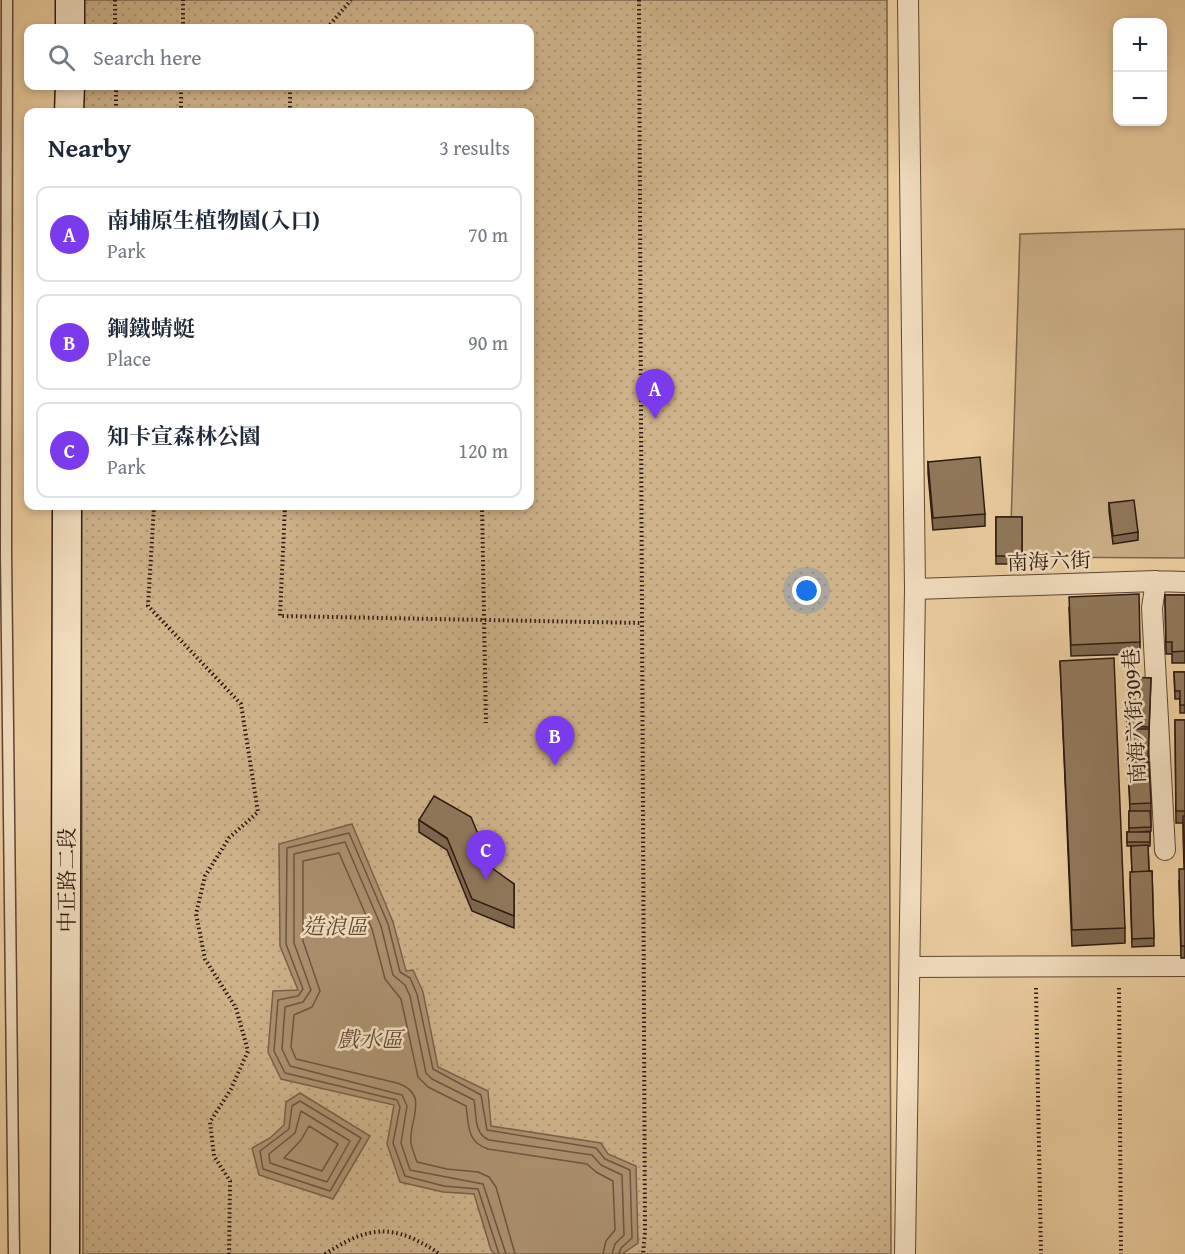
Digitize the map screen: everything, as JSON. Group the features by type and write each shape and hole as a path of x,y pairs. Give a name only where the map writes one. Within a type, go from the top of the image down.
{"street":[{"path":"70,0 70,24"},
{"path":"905,1254 915,589 908,0"},
{"path":"69,108 70,90"},
{"name":"中正路二段","path":"65,1254 66,510"},
{"name":"南海六街309巷","path":"1156,581 1152,608 1165,850"},
{"name":"南海六街","path":"915,589 1185,582"},
{"path":"910,967 1185,966"}],"lane":[{"path":"7,0 3,553 5,873 14,1254"}],"path":[{"path":"115,0 115,24"},
{"path":"183,0 183,24"},
{"path":"330,24 351,0"},
{"path":"639,0 645,1220 643,1254"},
{"path":"116,90 116,108"},
{"path":"181,90 181,108"},
{"path":"290,90 290,108"},
{"path":"154,510 148,606 241,704 258,812 229,838 205,876 196,914 205,959 236,1008 248,1051 231,1089 210,1122 214,1156 230,1180 229,1254"},
{"path":"285,510 280,616 641,623"},
{"path":"482,510 486,723"},
{"path":"1036,966 1041,1254"},
{"path":"1118,966 1121,1254"},
{"path":"325,1254 371,1231 398,1232 433,1248 439,1254"}],"shaded area":[{"path":"80,0 887,0 891,1254 83,1254 81,510 534,510 534,108 80,108 80,90 534,90 534,24 80,24"},
{"path":"1185,229 1185,558 1010,557 1020,234"}],"water":[{"name":"戲水區","path":"352,824 393,922 406,971 413,970 423,992 438,1067 488,1091 491,1126 601,1143 608,1154 636,1166 638,1243 622,1254 495,1254 491,1250 474,1194 443,1192 400,1182 387,1144 394,1105 281,1079 268,1052 273,991 298,990 280,946 279,844"},
{"path":"300,1093 370,1136 333,1199 259,1175 252,1148 270,1138 284,1125 286,1102"}],"building":[{"path":"980,457 985,514 933,518 928,462"},
{"path":"1134,500 1138,532 1113,536 1109,503"},
{"path":"996,517 1022,517 1022,556 996,556"},
{"path":"1139,594 1140,642 1071,645 1069,597"},
{"path":"1165,595 1185,595 1185,651 1172,652 1172,642 1166,642"},
{"path":"1114,658 1125,928 1072,930 1060,661"},
{"path":"1174,672 1185,672 1185,705 1180,705 1180,691 1175,691"},
{"path":"1128,677 1151,678 1149,727 1127,726"},
{"path":"1175,720 1185,720 1185,811 1176,811"},
{"path":"1128,729 1149,729 1148,759 1127,759"},
{"path":"1128,762 1149,762 1151,803 1130,804"},
{"path":"434,796 471,817 492,868 514,884 514,916 472,899 447,838 419,820"},
{"path":"1129,811 1150,811 1151,827 1129,828"},
{"path":"1183,816 1185,816 1185,862 1184,862"},
{"path":"1127,832 1150,832 1150,842 1127,842"},
{"path":"1148,845 1149,871 1132,872 1131,846"},
{"path":"1179,869 1185,869 1185,946 1181,946"},
{"path":"1152,871 1154,938 1132,939 1130,872"}],"place":[{"name":"南埔原生植物園(入口)","path":"655,419"},
{"name":"鋼鐵蜻蜓","path":"555,766"},
{"name":"知卡宣森林公園","path":"486,880"}],"water label":[{"name":"造浪區","path":"335,926"}]}
